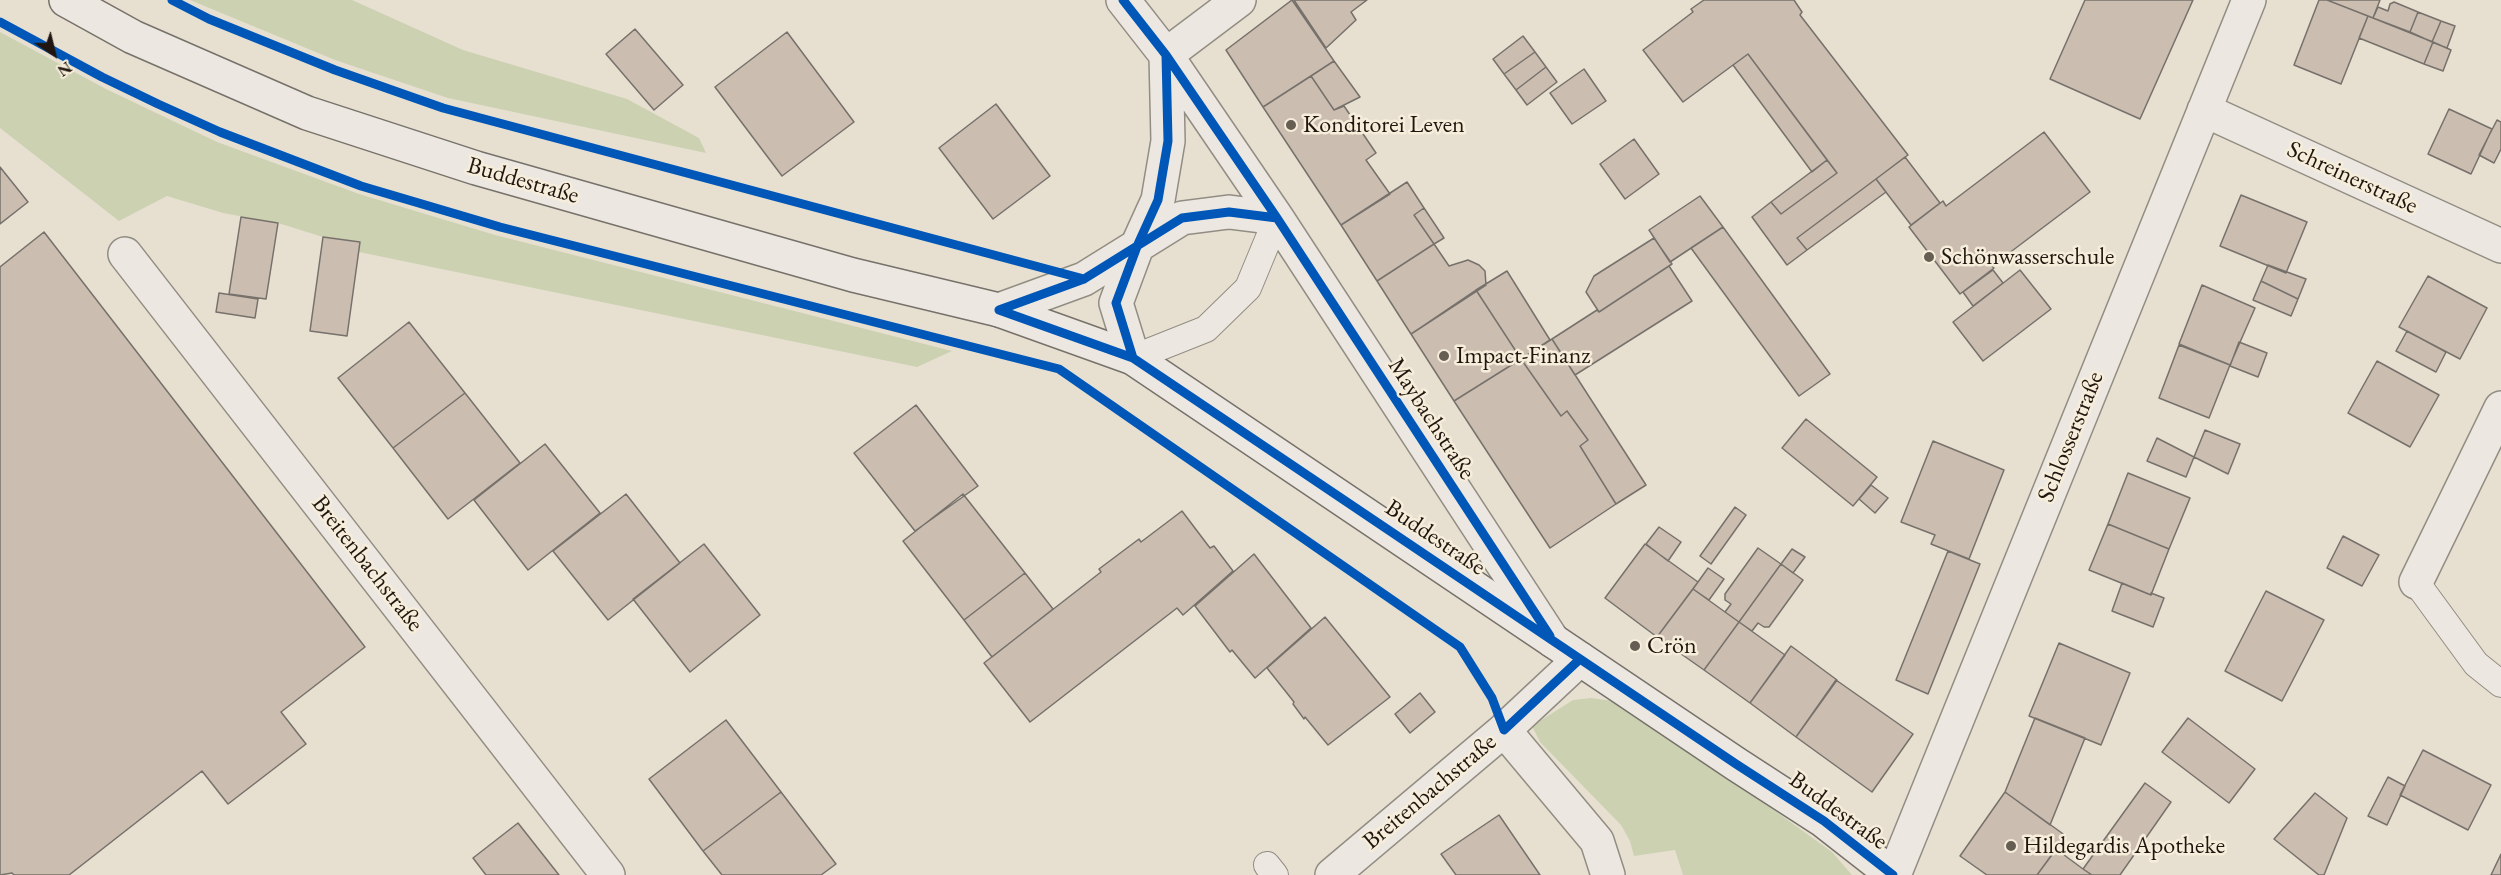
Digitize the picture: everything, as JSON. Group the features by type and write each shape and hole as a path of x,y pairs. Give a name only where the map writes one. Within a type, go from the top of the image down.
{"street":[{"name":"Buddestraße","path":"66,0 133,37 307,113 476,168 853,275 999,310 1133,358 1824,821 1894,875"},
{"name":"Maybachstraße","path":"1123,0 1166,54 1277,218 1553,641"},
{"path":"1133,358 1116,303 1138,244 1158,200 1168,141 1166,54 1239,0"},
{"name":"Schlosserstraße","path":"1894,875 2249,0"},
{"name":"Schreinerstraße","path":"2204,111 2501,246"},
{"path":"999,310 1084,279 1182,218 1229,212 1277,218"},
{"name":"Breitenbachstraße","path":"125,254 608,875"},
{"path":"2416,582 2501,408"},
{"name":"Breitenbachstraße","path":"1332,875 1504,730 1580,659"},
{"path":"1504,730 1597,841 1608,875"}],"lane":[{"path":"1133,358 1206,329 1248,288 1277,218"},
{"path":"2416,582 2476,664 2501,684"}],"green space":[{"path":"190,0 352,0 463,50 627,99 699,138 706,153 448,98 335,60"},
{"path":"0,32 106,89 217,142 359,194 495,235 952,351 917,367 359,252 360,242 323,237 278,223 223,213 167,196 119,221 0,128"},
{"path":"1591,698 1613,701 1632,708 1832,852 1852,875 1683,875 1675,850 1634,856 1630,841 1621,825 1540,742 1532,726 1573,700"}],"building":[{"path":"1292,0 1334,61 1263,107 1226,50"},
{"path":"1294,0 1367,0 1351,12 1356,20 1326,48"},
{"path":"1704,0 1794,0 1802,12 1800,15 1908,155 1797,238 1807,250 1787,265 1752,217 1771,202 1781,214 1837,173 1748,54 1683,102 1643,50 1693,12 1691,9"},
{"path":"2085,0 2193,0 2140,119 2050,79"},
{"path":"2319,0 2327,0 2368,16 2341,84 2294,65"},
{"path":"2327,0 2380,0 2373,18"},
{"path":"2394,2 2418,12 2410,32 2373,18 2378,7 2388,11 2390,4"},
{"path":"2418,12 2441,21 2432,42 2410,32"},
{"path":"2368,16 2433,42 2424,64 2359,38"},
{"path":"2441,21 2455,26 2447,48 2432,42"},
{"path":"635,29 683,85 654,110 606,54"},
{"path":"787,32 854,122 782,176 715,87"},
{"path":"1523,36 1535,52 1504,74 1493,59"},
{"path":"2433,42 2451,50 2443,71 2424,64"},
{"path":"1535,52 1546,67 1516,90 1504,74"},
{"path":"1748,54 1827,160 1812,172 1733,65"},
{"path":"1334,61 1360,97 1334,110 1311,76"},
{"path":"1546,67 1557,82 1527,105 1516,90"},
{"path":"1584,69 1606,101 1572,124 1550,93"},
{"path":"1311,76 1334,110 1344,106 1376,153 1366,160 1390,194 1341,225 1263,107"},
{"path":"996,104 1050,176 993,219 939,148"},
{"path":"2449,109 2492,129 2471,174 2428,154"},
{"path":"2497,120 2501,122 2501,149 2494,163 2479,155"},
{"path":"2044,132 2090,192 1992,266 1994,268 1960,294 1909,227 1943,201 1946,206"},
{"path":"1634,139 1659,174 1625,199 1600,164"},
{"path":"1905,157 1940,203 1911,225 1876,179"},
{"path":"1827,160 1837,173 1781,214 1771,202"},
{"path":"0,167 28,202 0,224"},
{"path":"1876,179 1886,192 1807,250 1797,238"},
{"path":"1407,182 1424,208 1414,215 1434,244 1377,281 1341,225"},
{"path":"2241,195 2307,222 2286,273 2220,246"},
{"path":"1700,196 1723,227 1670,262 1649,230"},
{"path":"1424,208 1444,238 1434,244 1414,215"},
{"path":"241,217 278,223 266,299 229,294"},
{"path":"1723,227 1830,374 1799,396 1691,248"},
{"path":"44,232 365,647 281,712 306,744 228,804 202,771 69,875 14,875 12,873 0,875 0,267"},
{"path":"323,237 360,242 347,336 310,331"},
{"path":"1654,238 1672,264 1599,312 1586,292 1594,276"},
{"path":"1434,244 1449,266 1468,260 1479,265 1485,271 1486,285 1411,334 1377,281"},
{"path":"2268,265 2306,279 2298,299 2261,281"},
{"path":"1669,266 1692,301 1575,375 1552,339 1597,310 1599,312"},
{"path":"1993,270 2003,283 1973,306 1963,292"},
{"path":"2020,270 2051,309 1983,361 1953,322"},
{"path":"1507,271 1550,340 1521,359 1476,290"},
{"path":"2428,276 2487,308 2460,359 2399,327"},
{"path":"2261,281 2298,299 2291,316 2253,300"},
{"path":"2202,285 2255,308 2230,365 2179,344"},
{"path":"1476,290 1521,359 1454,401 1411,334"},
{"path":"219,293 258,299 255,318 216,312"},
{"path":"409,322 465,393 393,448 338,378"},
{"path":"2407,331 2446,352 2436,372 2396,351"},
{"path":"1552,339 1646,485 1616,504 1580,446 1588,440 1567,411 1561,416 1521,359"},
{"path":"2239,342 2267,353 2258,377 2230,366"},
{"path":"2179,345 2230,365 2209,418 2159,398"},
{"path":"1521,359 1561,416 1567,411 1588,440 1580,446 1616,504 1550,548 1454,401"},
{"path":"2377,361 2439,395 2410,447 2348,413"},
{"path":"465,393 520,463 448,519 393,448"},
{"path":"916,405 978,486 915,531 854,453"},
{"path":"1806,419 1877,477 1853,506 1782,448"},
{"path":"2205,430 2240,444 2228,474 2194,457"},
{"path":"2157,438 2194,457 2186,477 2147,461"},
{"path":"1933,441 2004,470 1969,559 1931,544 1935,535 1901,522"},
{"path":"545,444 600,513 528,570 474,500"},
{"path":"2128,473 2190,498 2169,549 2108,524"},
{"path":"1871,485 1888,498 1875,513 1859,499"},
{"path":"626,494 680,563 608,620 553,551"},
{"path":"963,494 1025,573 964,620 903,541"},
{"path":"1735,507 1746,515 1711,564 1700,556"},
{"path":"1182,511 1210,548 1214,546 1233,571 1183,615 1177,608 1030,722 984,663 1101,572 1099,569 1139,539 1141,542"},
{"path":"2108,524 2169,549 2151,595 2089,570"},
{"path":"1659,527 1681,542 1668,561 1646,544"},
{"path":"2343,536 2379,555 2362,586 2327,568"},
{"path":"704,544 760,615 690,672 633,599"},
{"path":"1645,544 1698,582 1657,637 1605,598"},
{"path":"1758,548 1781,564 1739,622 1725,612 1731,604 1725,600 1725,594"},
{"path":"1792,549 1805,557 1793,573 1781,564"},
{"path":"1948,551 1980,564 1928,694 1896,680"},
{"path":"1254,554 1311,628 1255,678 1232,650 1230,652 1195,606"},
{"path":"1781,564 1803,580 1769,627 1758,623 1752,631 1739,622"},
{"path":"1708,568 1724,579 1709,600 1693,589"},
{"path":"1025,573 1053,609 992,657 964,620"},
{"path":"2122,583 2164,598 2153,627 2112,611"},
{"path":"1693,589 1739,622 1704,670 1657,637"},
{"path":"2266,591 2324,620 2282,701 2225,671"},
{"path":"1325,617 1390,697 1328,745 1305,717 1304,719 1293,704 1294,702 1267,668"},
{"path":"1739,622 1785,655 1750,703 1704,670"},
{"path":"2059,643 2130,673 2101,745 2029,716"},
{"path":"1791,646 1837,680 1796,737 1750,703"},
{"path":"1836,680 1913,734 1872,792 1796,737"},
{"path":"1420,693 1435,712 1410,733 1395,714"},
{"path":"2035,718 2085,738 2050,825 2005,792"},
{"path":"2188,718 2255,769 2229,803 2162,752"},
{"path":"726,720 781,792 703,851 649,779"},
{"path":"2423,750 2491,785 2468,830 2400,795"},
{"path":"2388,777 2405,786 2387,825 2368,816"},
{"path":"2145,783 2171,802 2120,875 2092,875 2083,869"},
{"path":"781,792 836,864 821,875 722,875 703,851"},
{"path":"2005,792 2066,836 2037,875 1987,875 1960,856"},
{"path":"2315,793 2347,818 2324,875 2319,875 2274,839"},
{"path":"1499,815 1540,875 1456,875 1441,854"},
{"path":"518,823 559,875 486,875 473,858"},
{"path":"2056,849 2083,869 2092,875 2037,875"},
{"path":"2501,854 2501,875 2491,875"}],"cycle path":[{"path":"172,0 209,19 335,70 443,108 1084,279"},
{"path":"1123,0 1166,55 1277,218 1550,636"},
{"path":"0,22 102,77 158,104 220,132 361,186 500,227 1059,369 1460,647 1492,698 1504,730 1580,659"},
{"path":"1133,358 1116,303 1138,244 1158,200 1168,141 1166,55"},
{"path":"999,310 1084,279 1182,218 1229,212 1277,218"},
{"path":"999,310 1133,358 1824,821 1893,875"}],"place":[{"name":"Konditorei Leven","path":"1291,125"},
{"name":"Schönwasserschule","path":"1929,257"},
{"name":"Impact-Finanz","path":"1444,356"},
{"name":"Crön","path":"1635,646"},
{"name":"Hildegardis Apotheke","path":"2011,846"}]}
